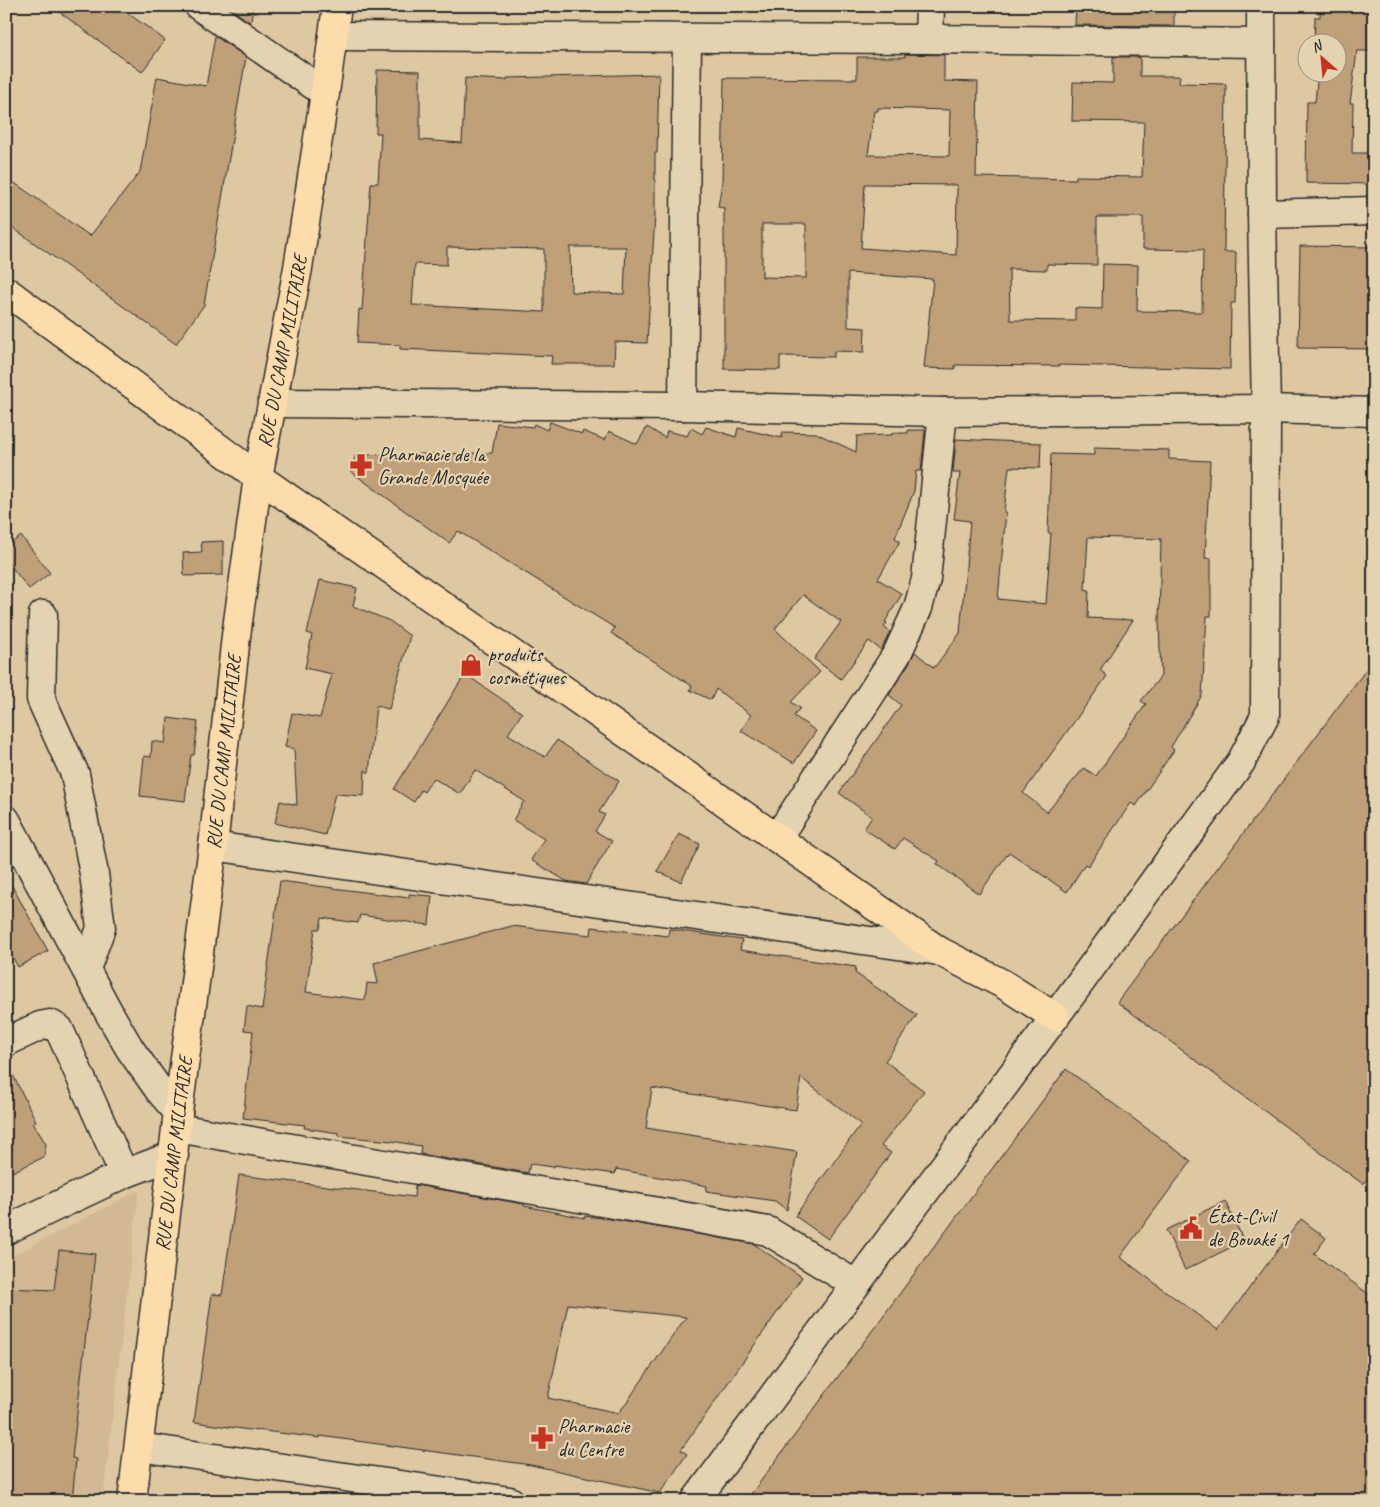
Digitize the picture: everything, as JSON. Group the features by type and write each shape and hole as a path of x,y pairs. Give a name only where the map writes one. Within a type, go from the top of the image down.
{"main road":[{"name":"RUE DU CAMP MILITAIRE","path":"132,1501 213,846 236,636 258,477 298,268 337,6"},
{"path":"6,291 258,477 939,951 1004,984 1055,1017"}],"street":[{"path":"199,6 325,93"},
{"path":"929,39 930,6"},
{"path":"695,1501 1055,1017 1241,762 1265,716 1266,409 1262,214 1261,6"},
{"path":"333,36 1261,43"},
{"path":"683,406 687,38"},
{"path":"1262,214 1374,211"},
{"path":"273,403 683,406 943,412 1266,409 1374,412"},
{"path":"777,838 897,654 918,608 926,579 943,412"},
{"path":"43,615 41,699 75,774 96,883 101,928 86,969"},
{"path":"6,820 108,1011 130,1049 178,1120 768,1231 855,1284"},
{"path":"213,846 939,951"},
{"path":"6,1042 40,1026 50,1024 59,1029 124,1174"},
{"path":"6,1230 124,1174 174,1155"},
{"path":"139,1447 510,1501"}],"shaded area":[{"path":"139,1190 103,1501 6,1501 6,1259"}],"building":[{"path":"51,6 118,6 165,40 142,72"},
{"path":"227,6 253,6 251,23"},
{"path":"1076,6 1174,6 1174,26 1075,25"},
{"path":"1320,6 1374,6 1374,51 1357,51 1350,103 1353,103 1352,153 1374,153 1374,184 1306,183 1307,102 1315,102 1317,82 1348,82 1348,32 1314,32 1315,17 1320,17"},
{"path":"215,36 246,57 204,305 176,344 6,223 6,177 90,236 140,172 157,77 206,86"},
{"path":"905,54 944,55 944,81 978,82 976,177 1076,179 1076,176 1142,177 1144,122 1072,121 1073,82 1113,83 1113,57 1140,57 1140,76 1180,76 1179,83 1226,84 1224,252 1236,252 1235,303 1231,303 1230,369 1059,365 955,365 955,369 924,368 933,279 848,273 848,327 865,328 864,352 834,351 834,357 780,356 780,370 724,369 724,208 718,207 722,181 724,78 857,79 857,57 905,57","holes":["878,108 950,110 949,156 868,155 874,111 878,111","865,184 957,185 956,255 861,248","1097,217 1143,217 1143,249 1203,250 1202,312 1137,311 1138,265 1103,264 1102,309 1075,308 1075,321 1010,320 1009,269 1047,270 1047,264 1097,265","762,224 806,224 806,278 762,277"]},
{"path":"377,70 420,71 420,140 462,143 465,78 507,80 507,78 659,74 657,153 655,153 655,216 647,343 615,342 614,364 551,364 552,356 400,349 400,345 357,343 359,309 362,310 371,183 378,183 381,133 376,133","holes":["447,247 544,249 544,312 412,305 415,264 447,265","570,247 626,247 624,294 571,292"]},
{"path":"1300,246 1374,247 1374,349 1298,348"},
{"path":"550,422 582,434 583,431 605,440 609,431 637,444 647,427 665,438 667,431 687,436 691,428 702,434 706,427 736,437 738,428 782,438 782,432 816,433 856,452 857,436 892,435 892,433 908,433 908,430 925,430 921,471 916,471 914,491 895,538 900,541 878,579 902,594 885,622 887,623 884,627 890,632 881,650 869,641 841,679 814,659 841,622 803,595 775,629 820,672 791,702 800,708 794,716 816,731 794,763 741,731 751,715 716,689 711,700 690,690 692,686 611,633 615,628 458,531 449,543 350,471 356,455 492,453 497,423 533,427 534,424 547,430"},
{"path":"956,439 1041,443 1040,468 1009,467 998,599 1046,604 1051,533 1048,533 1051,454 1094,455 1094,448 1169,450 1169,459 1210,461 1205,558 1211,558 1211,616 1207,616 1202,695 1171,747 1174,750 1136,806 1131,803 1088,866 1085,864 1067,892 1009,852 979,894 937,864 939,861 903,838 895,849 864,829 872,817 839,793 901,705 889,695 915,652 934,668 960,633 970,521 954,519 960,473 953,473","holes":["1088,537 1161,539 1159,621 1161,676 1141,701 1146,704 1096,776 1084,768 1047,812 1023,793 1107,676 1100,670 1133,620 1088,618 1089,590 1085,589"]},
{"path":"21,536 50,573 29,589 6,560 6,547"},
{"path":"223,541 223,575 184,576 183,553 202,552 201,542"},
{"path":"320,580 357,588 353,606 390,621 410,636 389,709 376,706 369,773 365,770 364,796 335,794 325,835 275,823 280,801 297,805 294,749 285,747 292,713 320,718 332,674 305,668 312,635 307,633"},
{"path":"1374,659 1374,1170 1363,1184 1117,1002"},
{"path":"465,674 522,713 508,734 545,757 557,740 619,781 599,812 605,815 595,831 612,841 586,884 566,881 531,860 544,839 513,820 524,801 475,770 460,794 433,778 424,792 421,790 414,802 394,789"},
{"path":"168,718 198,722 194,755 191,755 185,801 140,796 144,756 151,757 152,741 165,743"},
{"path":"679,834 700,844 681,882 657,871"},
{"path":"6,875 48,951 18,967 6,946"},
{"path":"280,881 409,898 409,894 432,896 429,925 360,915 358,923 322,918 320,929 315,929 306,992 365,1000 367,983 378,984 374,963 512,926 591,935 592,927 668,936 669,929 742,940 740,950 856,967 855,973 917,1015 885,1061 924,1091 881,1146 891,1153 828,1239 795,1216 861,1124 801,1078 796,1110 652,1088 646,1128 797,1152 787,1210 775,1201 706,1191 707,1186 616,1169 615,1174 554,1165 554,1167 530,1164 528,1173 420,1154 421,1146 339,1136 339,1133 304,1128 305,1125 243,1118 253,1031 244,1030 247,1006 262,1009"},
{"path":"6,1061 36,1121 33,1123 46,1144 44,1157 6,1175"},
{"path":"1066,1069 1191,1161 1120,1257 1156,1284 1218,1330 1301,1219 1326,1238 1314,1254 1374,1298 1374,1501 746,1501"},
{"path":"239,1175 414,1197 415,1185 524,1204 524,1206 585,1218 585,1216 611,1219 754,1244 802,1277 681,1450 687,1454 660,1493 531,1465 320,1436 320,1438 256,1431 194,1422 212,1294 222,1295","holes":["568,1304 686,1317 619,1413 548,1398"]},
{"path":"1225,1201 1244,1241 1185,1270 1166,1230"},
{"path":"59,1250 95,1254 72,1458 76,1459 72,1501 6,1501 6,1288 54,1290"}],"place":[{"name":"Pharmacie de la Grande Mosquée","path":"361,465"},
{"name":"produits cosmétiques","path":"471,665"},
{"name":"État-Civil de Bouaké 1","path":"1191,1228"},
{"name":"Pharmacie du Centre","path":"542,1438"}]}
